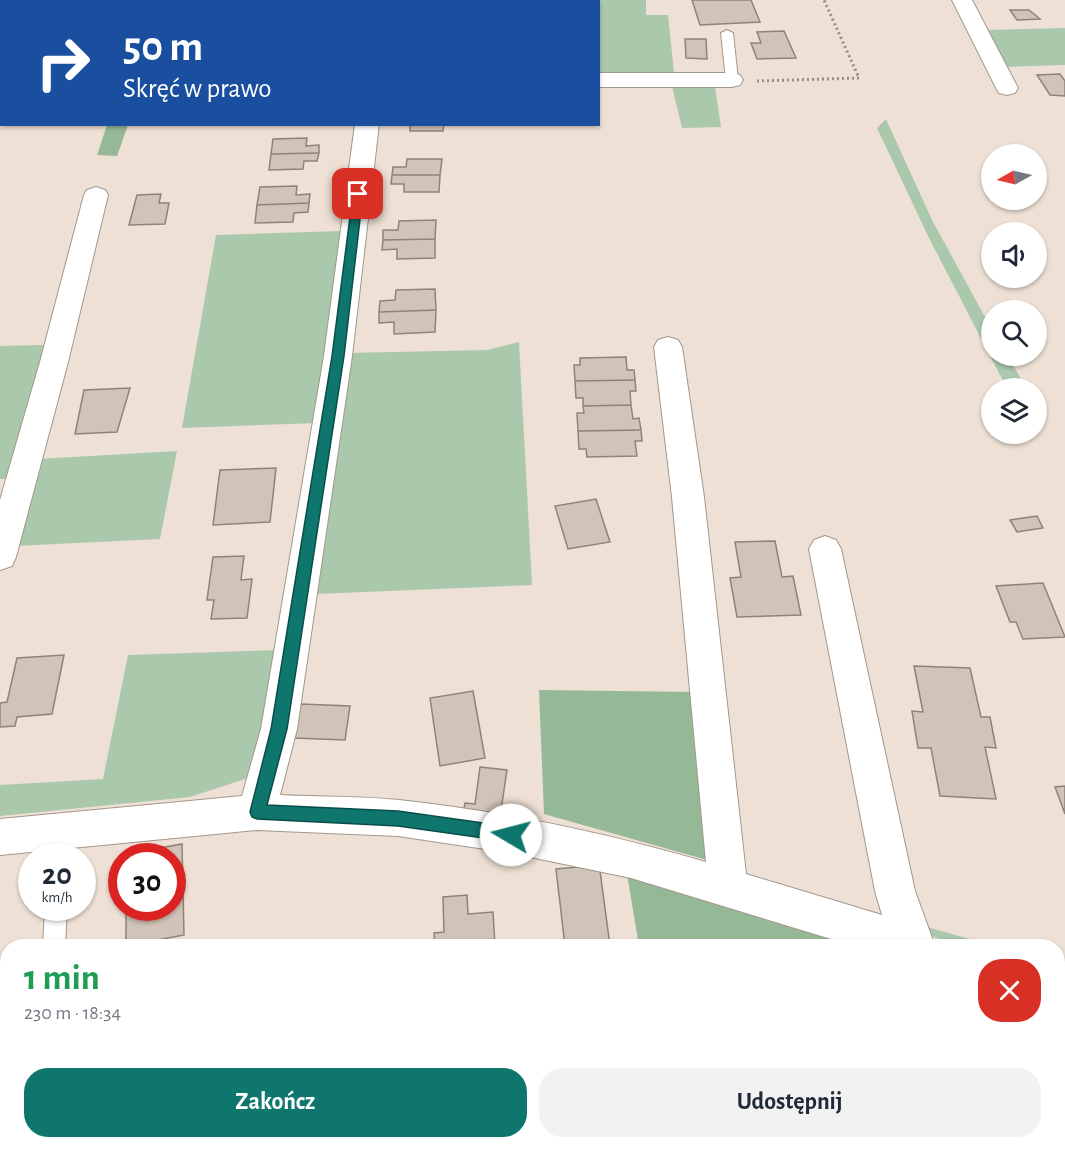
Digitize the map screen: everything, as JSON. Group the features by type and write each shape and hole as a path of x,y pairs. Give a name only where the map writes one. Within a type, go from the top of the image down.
{"street":[{"path":"962,0 1007,88"},
{"path":"600,80 732,80"},
{"path":"257,812 283,706 338,356 367,126"},
{"path":"0,557 54,362 96,195"},
{"path":"668,347 688,497 728,887"},
{"path":"825,549 895,891 912,939"},
{"path":"64,843 257,812 398,818 511,835 631,859 892,939"},
{"path":"0,837 50,843"}],"lane":[{"path":"727,33 732,80"},
{"path":"54,939 55,921"}],"path":[{"path":"732,80 859,78 824,0"}],"green space":[{"path":"600,0 646,0 646,15 668,15 674,73 600,74"},
{"path":"1065,28 1065,65 1004,67 986,30"},
{"path":"672,86 715,87 721,127 682,128"},
{"path":"886,119 932,220 981,310 981,338 929,238 877,128"},
{"path":"107,126 128,126 117,156 97,155"},
{"path":"341,231 316,423 182,428 216,235"},
{"path":"519,342 532,585 316,594 347,353 487,350"},
{"path":"44,345 28,412 8,479 0,479 0,346"},
{"path":"995,366 1013,366 1021,378 1002,378"},
{"path":"177,451 160,539 14,546 38,459"},
{"path":"277,650 263,742 248,778 190,797 0,816 0,785 103,779 128,655"},
{"path":"539,690 694,692 707,860 544,814"},
{"path":"626,868 843,939 638,939"},
{"path":"913,923 969,939 940,939"}],"building":[{"path":"692,0 751,0 760,22 700,25"},
{"path":"1010,10 1029,10 1040,19 1017,20"},
{"path":"784,31 796,58 757,59 751,43 761,43 757,32"},
{"path":"685,39 706,39 707,59 686,58"},
{"path":"1060,74 1065,81 1065,96 1050,95 1037,75"},
{"path":"410,126 444,126 443,131 410,131"},
{"path":"307,138 306,146 319,145 319,153 271,154 273,139"},
{"path":"319,153 317,161 304,161 303,169 269,170 271,154"},
{"path":"407,159 442,159 440,175 392,175 393,167 406,167"},
{"path":"392,175 440,175 439,192 404,192 404,184 391,184"},
{"path":"297,186 296,195 310,194 309,203 257,205 260,187"},
{"path":"161,194 159,203 169,203 165,224 129,225 137,195"},
{"path":"309,203 308,212 294,213 293,222 255,223 257,205"},
{"path":"436,220 435,239 383,240 383,230 398,230 399,221"},
{"path":"435,239 435,258 397,259 397,249 382,250 383,240"},
{"path":"435,289 436,310 379,312 380,301 395,300 396,290"},
{"path":"436,310 435,332 394,334 394,322 379,323 379,312"},
{"path":"626,357 627,370 634,370 635,380 575,381 574,365 580,365 580,358"},
{"path":"635,380 636,391 630,391 631,405 583,406 583,398 576,398 575,381"},
{"path":"130,388 117,432 75,434 84,390"},
{"path":"631,405 633,419 639,418 641,430 578,431 577,413 584,413 583,406"},
{"path":"641,430 642,441 635,441 637,456 587,457 586,449 579,449 578,431"},
{"path":"276,468 270,522 213,525 220,470"},
{"path":"596,499 610,542 568,549 555,506"},
{"path":"1037,516 1043,528 1017,532 1010,520"},
{"path":"775,541 782,577 793,576 801,615 737,617 730,578 741,577 735,542"},
{"path":"244,556 241,580 252,579 247,618 211,619 214,600 207,600 213,557"},
{"path":"1043,583 1065,637 1023,639 1016,622 1010,622 996,586"},
{"path":"64,655 52,714 17,717 15,726 0,727 0,703 7,702 17,658"},
{"path":"914,666 970,668 981,717 990,717 996,748 985,747 996,799 940,796 931,748 918,748 912,711 923,712"},
{"path":"473,691 485,758 440,766 430,698"},
{"path":"301,704 350,706 345,740 294,738"},
{"path":"480,767 507,770 500,817 463,813 465,803 475,804"},
{"path":"1065,786 1065,814 1055,787"},
{"path":"578,867 600,871 609,939 564,939 556,869"},
{"path":"467,895 468,914 493,912 495,939 434,939 434,933 444,932 443,897"},
{"path":"126,921 184,921 184,935 163,939 126,939"}],"route":[{"path":"358,194 338,356 279,729 257,812 398,818 511,835"}]}
